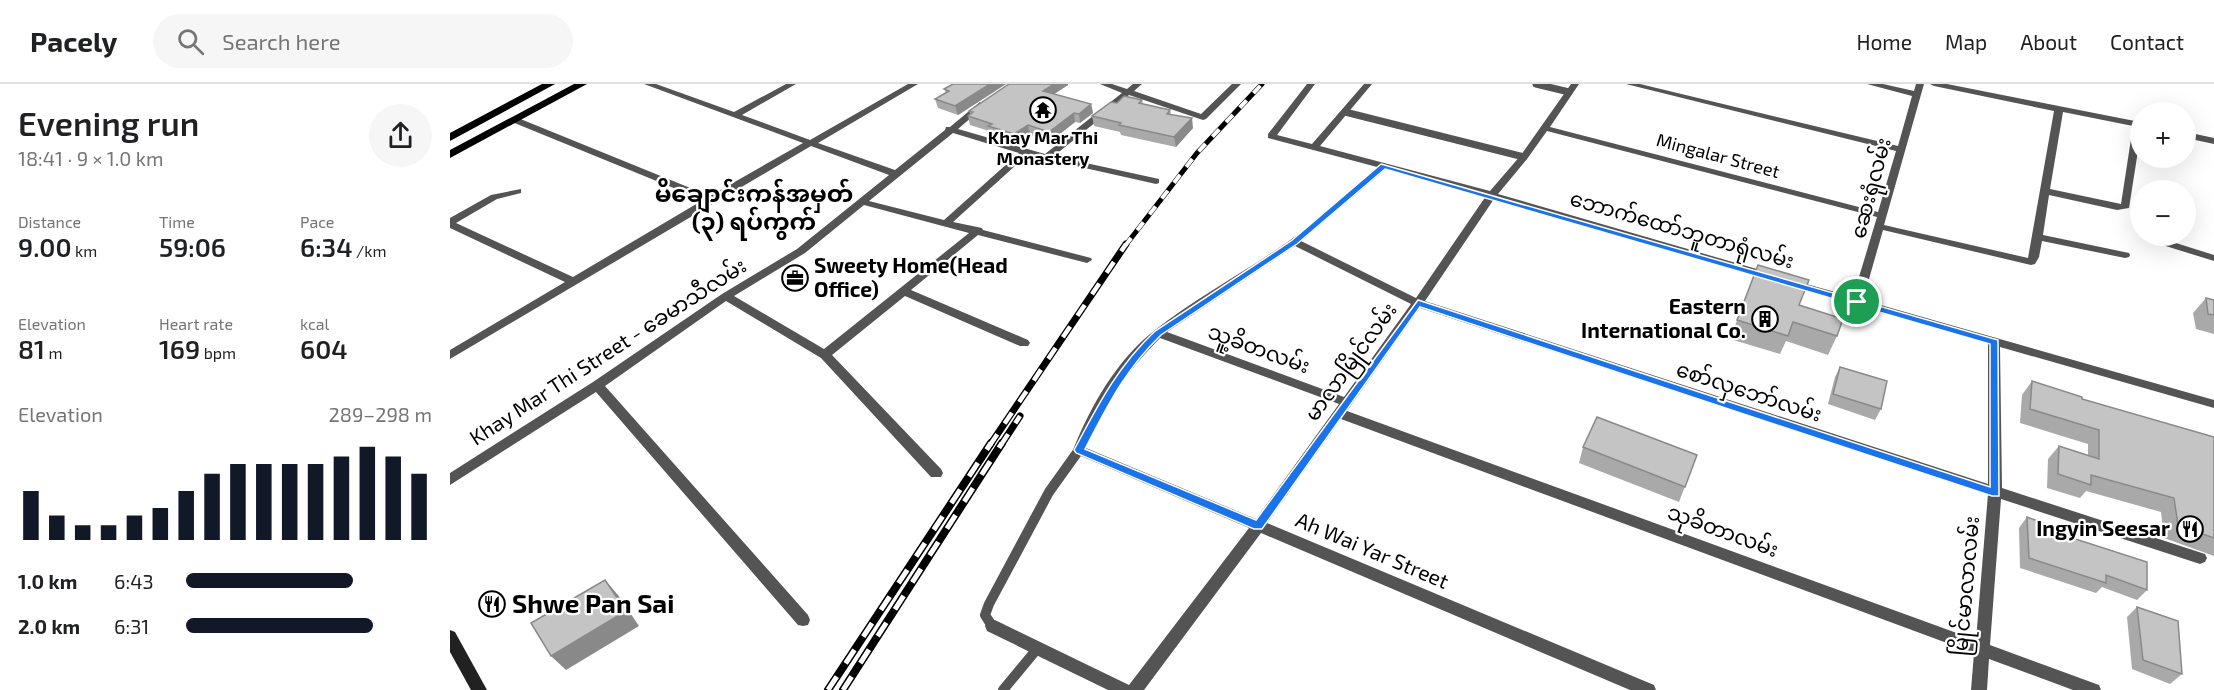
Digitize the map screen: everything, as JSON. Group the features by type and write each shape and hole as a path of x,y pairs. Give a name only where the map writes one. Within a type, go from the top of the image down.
{"main road":[{"path":"450,138 550,84"},
{"path":"450,155 582,84"},
{"path":"450,637 480,690"}],"street":[{"path":"652,84 896,174"},
{"path":"736,115 792,84"},
{"path":"450,355 572,281 914,84"},
{"path":"1104,84 1203,117 1237,84"},
{"path":"1046,157 1138,84"},
{"name":"ဘောက်ထော်ဘူတာရုံလမ်း","path":"1311,84 1271,136 1492,195 2214,404"},
{"path":"1315,147 1368,84"},
{"path":"1630,84 1900,149"},
{"path":"1871,84 1919,89"},
{"path":"1934,84 2130,123"},
{"name":"မာလာမြိုင်လမ်း","path":"1135,690 1258,526 1418,303 1492,195 1524,157 1572,88"},
{"name":"ဆေးရုံလမ်း","path":"1857,302 1919,89"},
{"name":"Khay Mar Thi Street - ခေမာသီလမ်း","path":"450,480 597,385 726,296 801,251 949,129 992,98"},
{"path":"2059,109 2038,237 2125,255"},
{"path":"515,120 711,200"},
{"name":"Mingalar Street","path":"1545,128 2022,261 2031,262 2038,237"},
{"path":"949,129 1025,152 1156,182"},
{"path":"2196,137 2214,141"},
{"path":"948,223 1025,152"},
{"path":"1079,450 1116,381 1158,333 1294,242 1384,166"},
{"path":"2046,191 2117,207 2126,206 2132,168"},
{"path":"450,223 494,197 518,191"},
{"path":"862,202 978,230 1087,260"},
{"path":"450,223 572,281"},
{"path":"825,355 906,292 978,230"},
{"name":"စော်လှဘော်လမ်း","path":"1294,242 1418,303 2200,558"},
{"path":"2176,246 2214,258"},
{"path":"906,292 1024,343"},
{"path":"726,296 825,355 936,473"},
{"name":"သူ့ခိတလမ်း","path":"1158,333 1342,407"},
{"name":"မြိုင်မာလာလမ်း","path":"1979,690 1995,493 1995,342"},
{"path":"597,385 803,620"},
{"name":"သုခိတာလမ်း","path":"1342,407 2093,690"},
{"name":"Ah Wai Yar Street","path":"1079,450 1648,690"},
{"path":"992,626 1124,690"}],"lane":[{"path":"1536,84 1572,88"},
{"path":"1345,112 1524,157"},
{"path":"992,626 985,615 989,604 1049,492 1079,450"},
{"path":"1003,690 1037,649"}],"building":[{"path":"953,84 990,84 955,106 935,99 949,91 944,89"},
{"path":"1009,84 1054,84 1043,91 1091,104 1079,114 1074,113 1049,132 1028,125 1014,134 988,126 992,124 968,116 973,112 969,111"},
{"path":"1124,96 1142,100 1139,103 1170,110 1167,114 1192,118 1174,137 1119,125 1121,123 1092,116 1111,102 1117,103"},
{"path":"1758,265 1809,280 1799,305 1843,319 1837,336 1793,322 1788,336 1737,320"},
{"path":"2206,298 2214,300 2214,315 2208,314"},
{"path":"1840,367 1887,381 1881,409 1833,394"},
{"path":"2032,381 2082,397 2082,399 2214,437 2214,538 2178,525 2174,498 2091,475 2091,485 2058,474 2059,446 2099,459 2099,430 2030,409"},
{"path":"1597,417 1697,455 1685,487 1583,447"},
{"path":"2027,517 2066,532 2066,536 2147,562 2147,590 2106,575 2106,583 2029,558"},
{"path":"605,580 626,611 551,656 531,623"},
{"path":"2137,607 2178,621 2182,674 2143,660"}],"railway":[{"path":"1125,246 1197,153 1262,84"},
{"path":"990,445 1126,244"},
{"path":"1001,445 1020,416"},
{"path":"828,690 991,443"},
{"path":"843,690 1002,443"}],"place":[{"name":"Khay Mar Thi Monastery","path":"1043,110"},
{"name":"Sweety Home(Head Office)","path":"795,278"},
{"name":"Eastern International Co.","path":"1765,319"},
{"name":"Ingyin Seesar","path":"2190,529"},
{"name":"Shwe Pan Sai","path":"492,604"}],"district":[{"name":"မိချောင်းကန်အမှတ် (၃) ရပ်ကွက်","path":"754,208"}],"route":[{"path":"1384,166 1492,195 1857,302 1995,342 1995,493 1418,303 1258,526 1079,450 1116,381 1158,333 1294,242 1384,166"}]}
